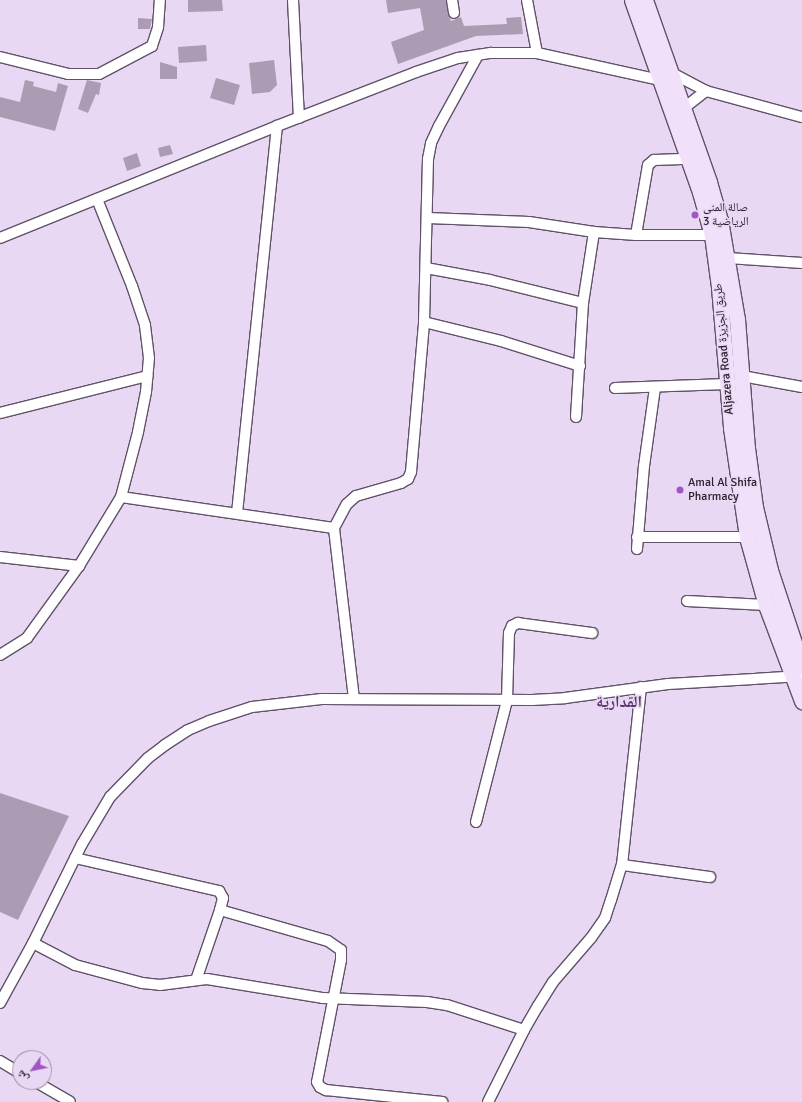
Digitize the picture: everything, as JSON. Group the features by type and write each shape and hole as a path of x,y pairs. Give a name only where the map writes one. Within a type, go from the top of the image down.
{"main road":[{"name":"Aljazera Road طريق الجزيزة","path":"632,0 668,78 684,108 709,182 728,258 737,319 747,448 756,507 770,570 799,673 802,701"},
{"name":"Aljazera Road طريق الجزيزة","path":"645,0 668,78 689,159 712,234 719,287 734,451 747,537 766,605 799,673"}],"street":[{"path":"0,57 68,74 99,74 152,46 158,27 160,0"},
{"path":"293,0 299,118"},
{"path":"452,0 454,13"},
{"path":"527,0 537,53"},
{"path":"0,238 277,126 416,72 458,58 491,53 537,53 668,78 802,117"},
{"path":"354,699 334,528 347,504 356,496 401,483 408,479 411,472 424,322 428,218 428,159 431,143 478,55"},
{"path":"684,108 706,90"},
{"path":"237,513 277,126"},
{"path":"636,235 648,165 654,160 689,159"},
{"path":"0,655 27,638 79,566 121,497 138,432 149,358 145,325 132,286 97,199"},
{"path":"428,218 528,222 594,232 636,235 712,234"},
{"path":"576,417 583,303 594,232"},
{"path":"728,258 802,263"},
{"path":"426,268 490,280 583,303"},
{"path":"424,322 501,341 580,366"},
{"path":"0,413 147,376"},
{"path":"742,376 802,387"},
{"path":"615,388 655,388 728,384"},
{"path":"637,549 644,466 655,388"},
{"path":"121,497 334,528"},
{"path":"637,537 747,537"},
{"path":"0,557 79,566"},
{"path":"688,601 766,605"},
{"path":"476,822 507,700 509,633 512,626 518,623 592,633"},
{"path":"0,1003 33,943 75,858 110,797 148,758 165,745 188,730 231,712 282,702 322,699 472,698 507,700 565,698 641,687 799,673"},
{"path":"488,1102 524,1030 553,982 591,938 604,918 622,865 641,687"},
{"path":"75,858 219,891 223,898 220,910 196,980"},
{"path":"622,865 710,877"},
{"path":"220,910 328,941 341,950 341,960 317,1082 320,1087 326,1090 442,1102"},
{"path":"33,943 75,965 142,983 160,985 207,979 323,998 406,1000 447,1005 524,1030"},
{"path":"0,1061 12,1068"},
{"path":"50,1090 70,1102"}],"building":[{"path":"188,0 222,0 223,11 188,12"},
{"path":"386,0 446,0 448,14 451,21 461,17 464,26 507,24 506,18 521,17 523,34 476,36 398,64 391,42 424,30 420,8 388,13"},
{"path":"138,18 152,19 150,29 138,29"},
{"path":"206,45 207,61 179,63 178,47"},
{"path":"274,60 277,85 270,92 252,94 249,63"},
{"path":"160,62 177,67 177,79 160,79"},
{"path":"216,78 240,85 234,105 210,98"},
{"path":"25,80 34,82 33,86 56,92 58,83 68,86 55,131 0,117 0,97 20,102"},
{"path":"87,80 101,83 99,95 96,94 88,113 78,109"},
{"path":"170,145 173,154 160,157 158,148"},
{"path":"137,153 141,166 127,171 123,158"},
{"path":"0,793 69,816 18,920 0,912"}],"place":[{"name":"صالة المنى الرياضية 3","path":"695,215"},
{"name":"Amal Al Shifa Pharmacy","path":"680,490"}],"district":[{"name":"القدارية","path":"619,702"}]}
